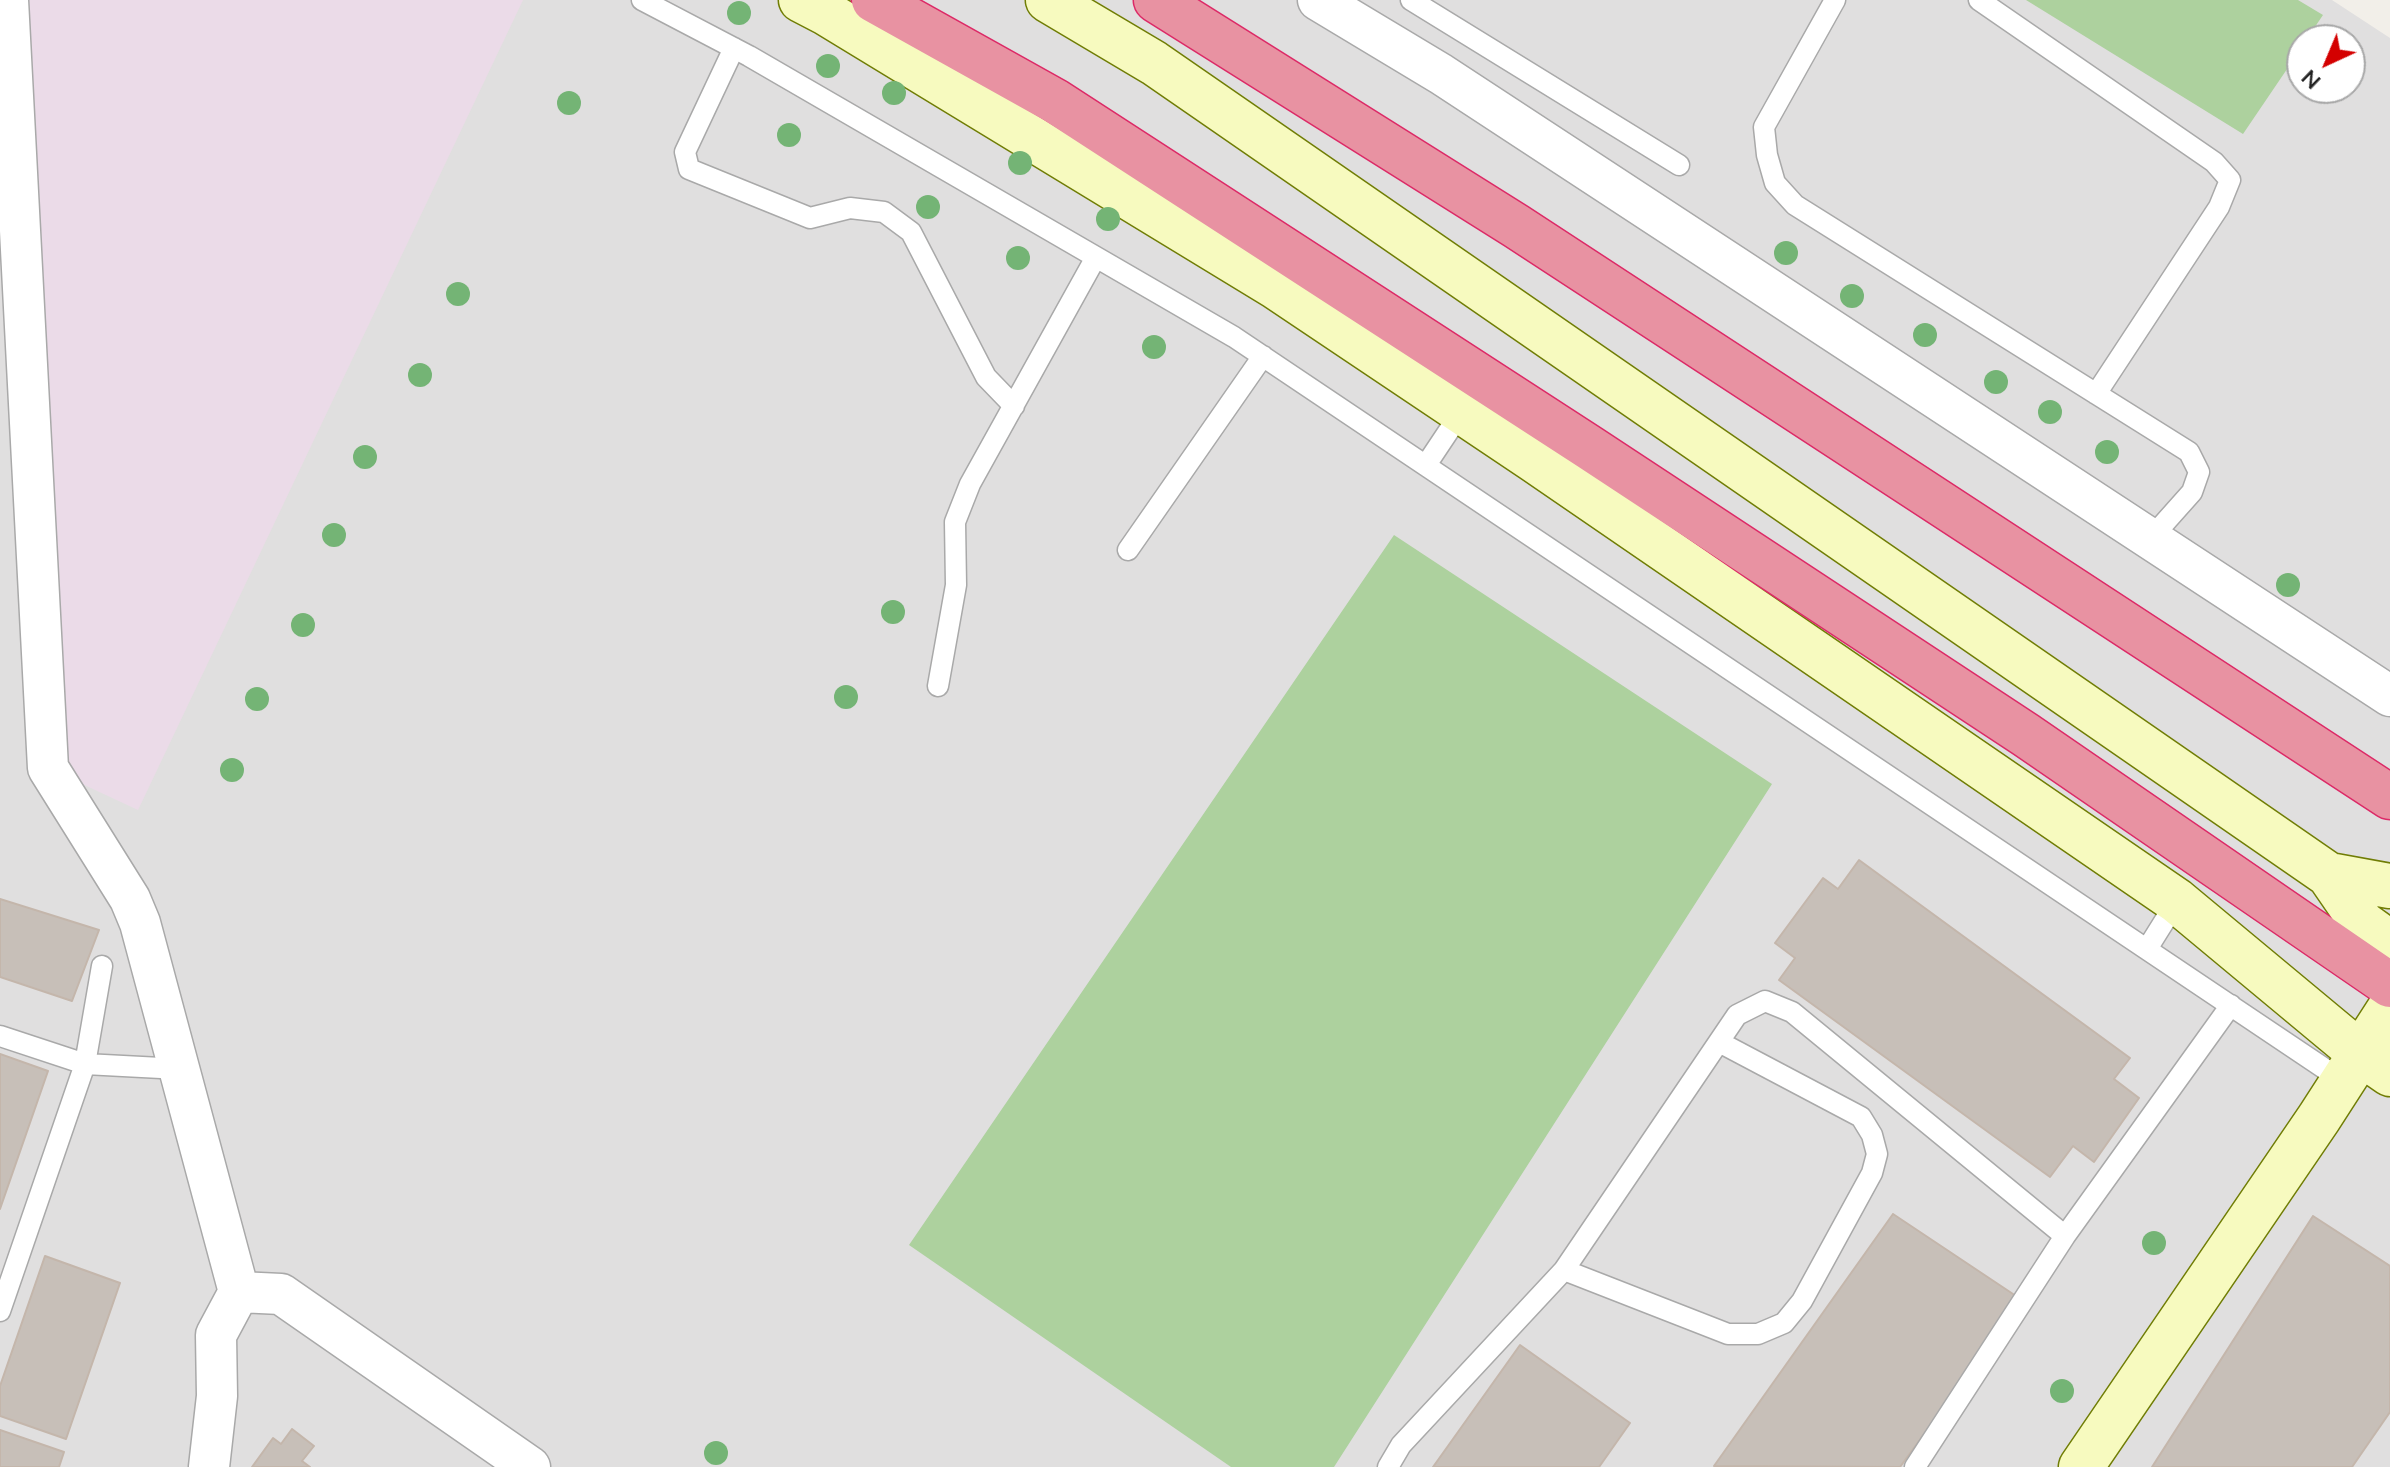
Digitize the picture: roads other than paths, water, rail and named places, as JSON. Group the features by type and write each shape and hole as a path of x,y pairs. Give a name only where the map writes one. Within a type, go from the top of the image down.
{"highway":[{"path":"874,0 1055,101 1537,413 2026,735 2390,985"},
{"path":"1156,0 1516,226 2390,797"}],"street":[{"path":"8,0 48,768 130,899 140,923 239,1292 216,1335 217,1396 209,1467"},
{"path":"801,0 1276,287 1462,411 2177,901 2365,1070"},
{"path":"1048,0 1154,63 2329,875 2362,923 2390,943"},
{"path":"1318,0 1441,74 2390,696"},
{"path":"2329,875 2390,886"},
{"path":"2081,1467 2365,1070 2390,1008"},
{"path":"239,1292 281,1294 512,1462"}],"lane":[{"path":"642,0 734,48 1263,356 2231,1005 2365,1070"},
{"path":"1411,0 1679,165"},
{"path":"1835,0 1764,127 1767,155 1775,183 1795,205 2189,452 2199,472 2192,492 2151,538"},
{"path":"1979,0 2214,162 2230,180 2219,207 2096,394"},
{"path":"734,48 685,152 689,169 810,218 850,208 884,212 902,225 911,232 986,377 1014,406"},
{"path":"938,686 956,585 955,522 970,484 1096,257"},
{"path":"1128,550 1263,356"},
{"path":"1426,465 1462,411"},
{"path":"2147,949 2177,901"},
{"path":"0,1311 85,1064 102,966"},
{"path":"1388,1467 1401,1445 1564,1270 1737,1015 1765,1001 1792,1012 2065,1236"},
{"path":"1915,1467 2065,1236 2231,1005"},
{"path":"0,1036 85,1064 180,1069"},
{"path":"1564,1270 1728,1334 1758,1334 1784,1323 1802,1301 1872,1173 1877,1154 1872,1135 1861,1117 1719,1042"}]}
